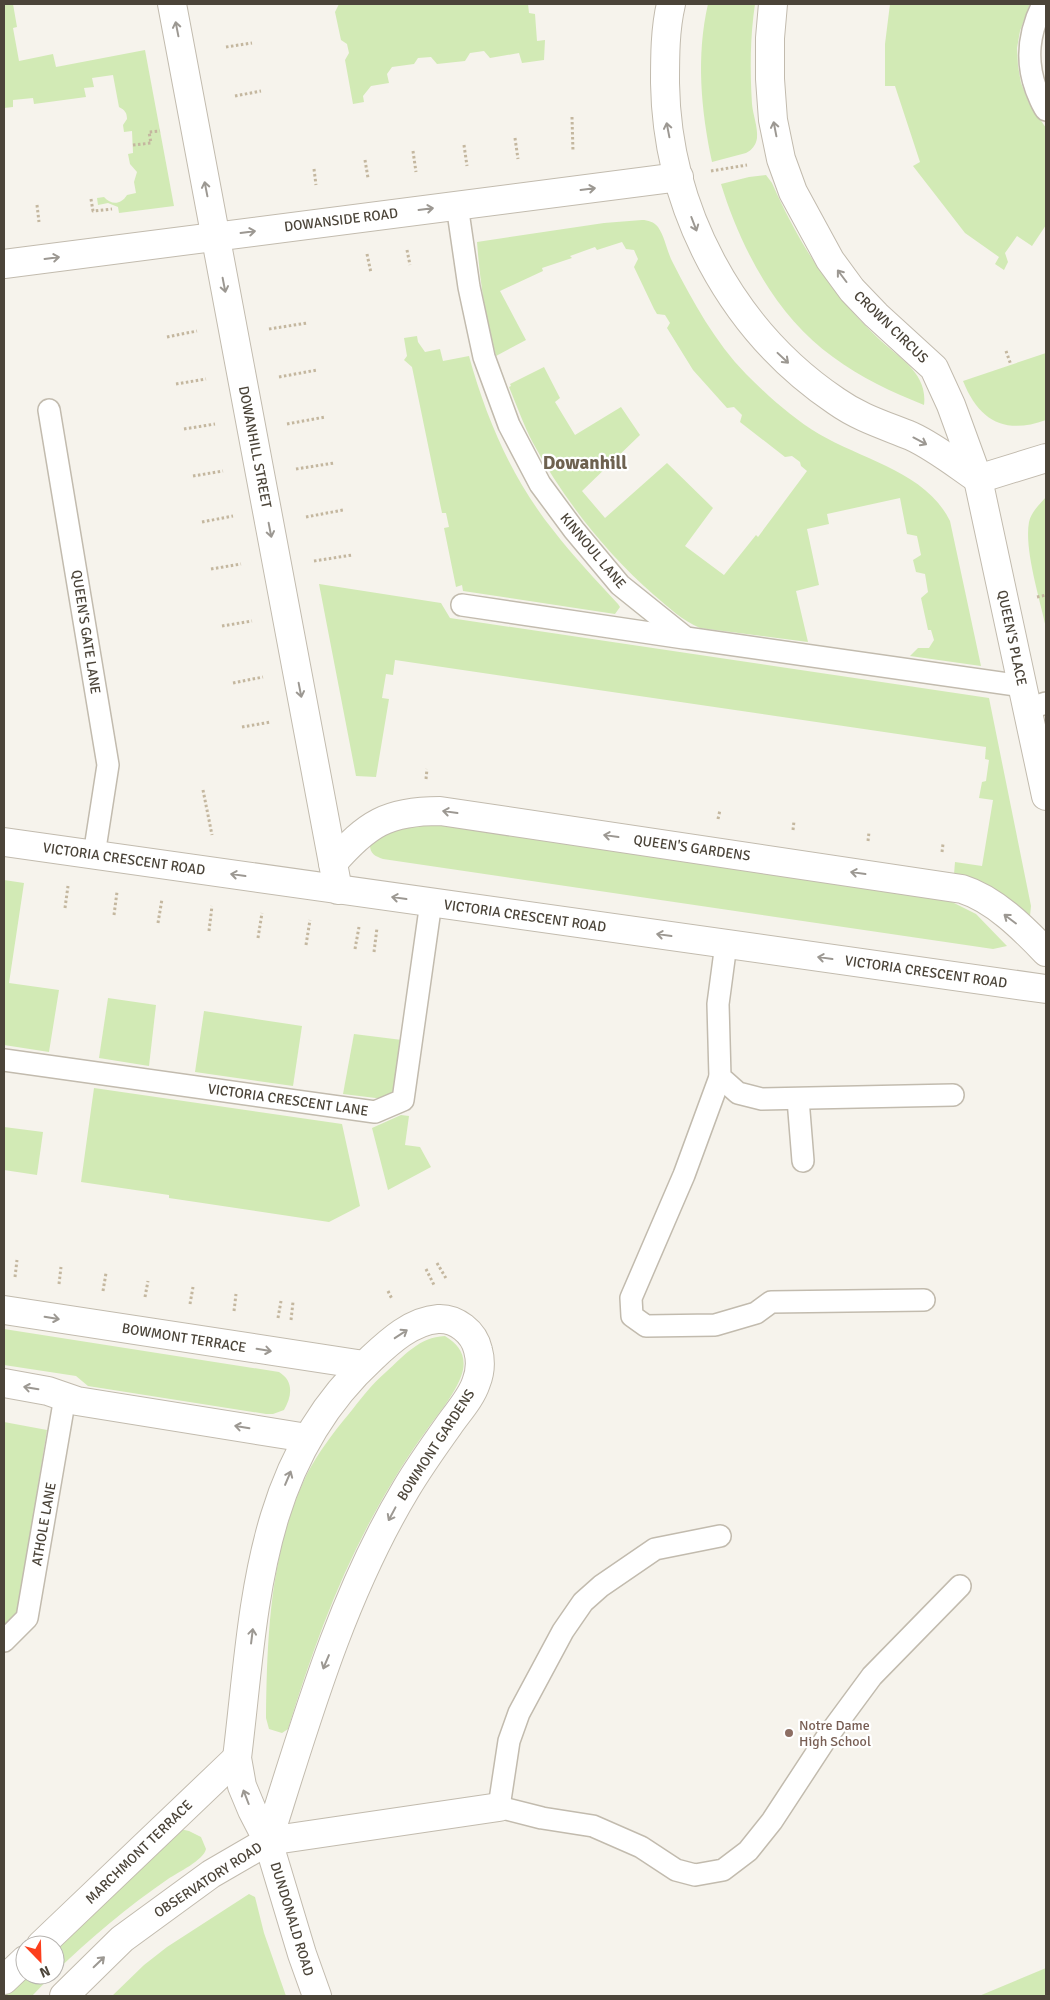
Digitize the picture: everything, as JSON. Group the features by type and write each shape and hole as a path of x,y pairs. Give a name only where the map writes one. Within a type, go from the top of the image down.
{"street":[{"name":"DOWANHILL STREET","path":"172,4 338,890"},
{"path":"671,4 665,58 666,116 679,177 700,239 719,276 752,324 774,350 795,370 836,401 870,421 912,437 940,452 978,479 1046,458"},
{"name":"CROWN CIRCUS","path":"773,4 770,38 773,120 781,159 793,192 830,260 852,290 876,315 934,368 951,404 978,479"},
{"name":"DOWANSIDE ROAD","path":"4,264 679,177"},
{"name":"QUEEN'S PLACE","path":"978,479 1032,699 1046,796"},
{"name":"QUEEN'S GARDENS","path":"333,863 354,839 387,819 415,811 440,811 962,889 977,893 1023,928 1046,952"},
{"name":"VICTORIA CRESCENT ROAD","path":"4,842 1046,989"},
{"name":"BOWMONT TERRACE","path":"4,1310 364,1365"},
{"name":"BOWMONT GARDENS","path":"443,1319 458,1323 467,1330 476,1342 480,1364 476,1384 402,1496 376,1543 358,1582 320,1677 268,1840 242,1786 237,1758 261,1569 273,1520 287,1478 325,1411 364,1365 388,1343 410,1328 429,1320 443,1319"},
{"path":"4,1384 48,1391 77,1401 308,1438"},
{"name":"MARCHMONT TERRACE","path":"51,1935 237,1758"},
{"name":"OBSERVATORY ROAD","path":"64,1996 122,1939 211,1874 268,1840 499,1807"},
{"name":"DUNDONALD ROAD","path":"268,1840 299,1946 317,1996"},
{"path":"4,1980 15,1970"}],"lane":[{"path":"1043,4 1028,48 1031,74 1046,110"},
{"name":"KINNOUL LANE","path":"457,205 469,287 484,357 509,424 540,484 574,530 620,586 686,638"},
{"name":"QUEEN'S GATE LANE","path":"49,410 108,766 94,855"},
{"path":"462,605 686,638 1032,699"},
{"name":"VICTORIA CRESCENT LANE","path":"4,1060 375,1112 403,1100 431,902"},
{"path":"726,944 718,1004 720,1077 684,1175 631,1298 632,1316 646,1326 715,1325 756,1313 771,1302 924,1300"},
{"path":"720,1077 738,1093 762,1099 953,1095"},
{"path":"798,1099 803,1161"},
{"name":"ATHOLE LANE","path":"4,1641 27,1618 65,1397"},
{"path":"720,1536 655,1548 601,1586 583,1602 563,1631 519,1713 509,1741 499,1807 542,1818 593,1826 641,1848 676,1870 696,1875 723,1870 748,1852 772,1821 827,1738 872,1676 960,1586"}],"path":[{"path":"226,47 252,43"},
{"path":"235,96 261,91"},
{"path":"572,117 573,152"},
{"path":"133,145 151,143 149,132 160,131"},
{"path":"514,138 518,159"},
{"path":"464,145 467,166"},
{"path":"413,151 416,172"},
{"path":"679,177 781,159"},
{"path":"365,160 368,178"},
{"path":"314,169 316,185"},
{"path":"91,198 93,211 112,209"},
{"path":"37,205 39,222"},
{"path":"407,250 410,265"},
{"path":"367,254 371,274"},
{"path":"269,329 307,323"},
{"path":"167,337 197,331"},
{"path":"1006,351 1011,365"},
{"path":"279,377 317,370"},
{"path":"176,384 206,379"},
{"path":"287,424 325,417"},
{"path":"184,429 215,424"},
{"path":"296,469 334,463"},
{"path":"194,476 223,471"},
{"path":"306,517 343,510"},
{"path":"202,522 232,516"},
{"path":"314,561 352,555"},
{"path":"211,569 241,564"},
{"path":"222,626 252,621"},
{"path":"233,683 264,677"},
{"path":"242,728 272,722"},
{"path":"203,790 212,835"},
{"path":"65,908 68,882"},
{"path":"114,915 117,889"},
{"path":"158,924 162,896"},
{"path":"209,931 213,903"},
{"path":"258,938 262,910"},
{"path":"306,945 310,917"},
{"path":"355,949 359,924"},
{"path":"374,952 377,927"},
{"path":"13,1285 17,1260"},
{"path":"438,1263 447,1280"},
{"path":"58,1292 61,1267"},
{"path":"426,1269 435,1288"},
{"path":"102,1299 106,1273"},
{"path":"144,1305 148,1280"},
{"path":"189,1312 193,1287"},
{"path":"232,1319 236,1294"},
{"path":"276,1326 280,1301"},
{"path":"290,1328 294,1302"}],"green space":[{"path":"4,4 13,4 17,27 13,28 19,61 53,54 56,67 145,50 174,206 119,213 118,207 108,203 98,205 97,198 104,197 116,203 122,201 127,195 136,193 134,182 137,172 130,164 128,154 133,153 132,131 124,132 123,125 127,115 119,107 113,75 92,78 94,87 84,88 86,97 34,104 33,98 13,100 13,107 4,108"},
{"path":"339,4 528,4 529,13 535,14 537,41 545,40 544,60 522,63 519,53 490,58 484,51 470,53 465,61 437,64 431,57 418,58 414,64 392,67 387,74 389,83 371,86 363,96 364,102 353,104 345,60 349,53 347,44 341,40 335,12"},
{"path":"708,4 755,4 751,66 752,104 757,130 756,141 753,147 746,153 712,162 705,123 701,83 702,43"},
{"path":"890,4 1030,4 1020,31 1017,48 1018,66 1021,83 1029,103 1046,128 1046,225 1032,246 1017,236 1005,253 1008,262 1004,270 995,264 999,257 965,233 913,166 920,162 895,86 885,86 885,44"},
{"path":"766,175 772,183 793,227 831,286 862,322 917,375 924,394 924,405 877,384 844,365 813,341 778,302 750,257 721,184"},
{"path":"642,220 651,222 658,227 673,263 705,321 724,349 754,382 809,428 910,479 926,490 939,504 950,521 981,666 910,656 918,648 929,648 934,640 931,630 928,630 921,598 928,592 925,574 916,572 913,560 921,555 917,536 907,534 900,498 827,514 829,524 807,529 819,585 796,591 808,642 700,628 688,622 636,579 587,525 558,485 533,443 509,387 511,386 510,384 544,367 560,398 555,402 575,435 621,407 640,435 582,491 605,518 667,463 713,508 685,546 724,575 756,535 758,537 807,471 792,456 785,457 740,422 742,415 734,407 727,408 693,370 667,328 670,323 665,315 657,314 654,309 634,267 638,259 634,250 626,249 622,242 597,250 595,247 570,256 572,258 542,268 543,271 500,291 526,340 496,356 484,299 477,242 604,223"},
{"path":"417,336 418,342 425,352 440,349 443,361 469,356 492,425 513,469 538,510 553,530 618,604 620,607 615,614 463,591 462,585 456,587 444,528 449,527 446,513 442,513 412,367 404,360 407,356 404,338"},
{"path":"1046,353 1046,420 1018,426 1006,425 985,415 969,395 963,381"},
{"path":"1046,497 1046,628 1033,575 1028,533 1032,515"},
{"path":"319,584 441,603 450,618 989,698 1031,906 1030,916 1025,915 954,874 955,862 982,866 993,800 979,798 982,782 986,781 989,760 985,759 986,747 395,660 393,675 386,674 382,698 389,699 376,777 356,776"},
{"path":"428,822 944,898 976,914 1007,946 993,949 383,859 372,853 370,845 383,835 397,829"},
{"path":"4,880 24,883 9,983 59,990 49,1052 4,1045"},
{"path":"108,998 156,1005 149,1066 99,1058"},
{"path":"204,1011 302,1026 293,1086 195,1072"},
{"path":"354,1034 402,1040 392,1100 343,1094"},
{"path":"94,1088 342,1124 360,1206 329,1222 169,1198 169,1195 81,1182"},
{"path":"401,1115 409,1116 405,1145 420,1147 431,1167 388,1190 372,1128"},
{"path":"4,1127 43,1132 37,1175 4,1170"},
{"path":"4,1329 279,1372 289,1384 289,1399 284,1410 273,1414 266,1414 88,1386 76,1376 4,1365"},
{"path":"445,1336 454,1342 462,1354 464,1364 457,1386 401,1467 351,1559 328,1614 288,1729 282,1733 269,1729 266,1718 273,1593 285,1533 307,1474 331,1436 375,1382 412,1348 427,1340"},
{"path":"4,1422 47,1430 17,1615 4,1626"},
{"path":"180,1829 201,1837 206,1849 200,1857 124,1912 65,1963 65,1938"},
{"path":"249,1894 255,1897 264,1933 286,1996 112,1996 144,1965 167,1947"},
{"path":"1046,1968 1046,1996 979,1996"},
{"path":"16,1985 42,1985 32,1996 4,1996"}],"place":[{"name":"Notre Dame High School","path":"789,1733"}],"district":[{"name":"Dowanhill","path":"585,463"}]}
